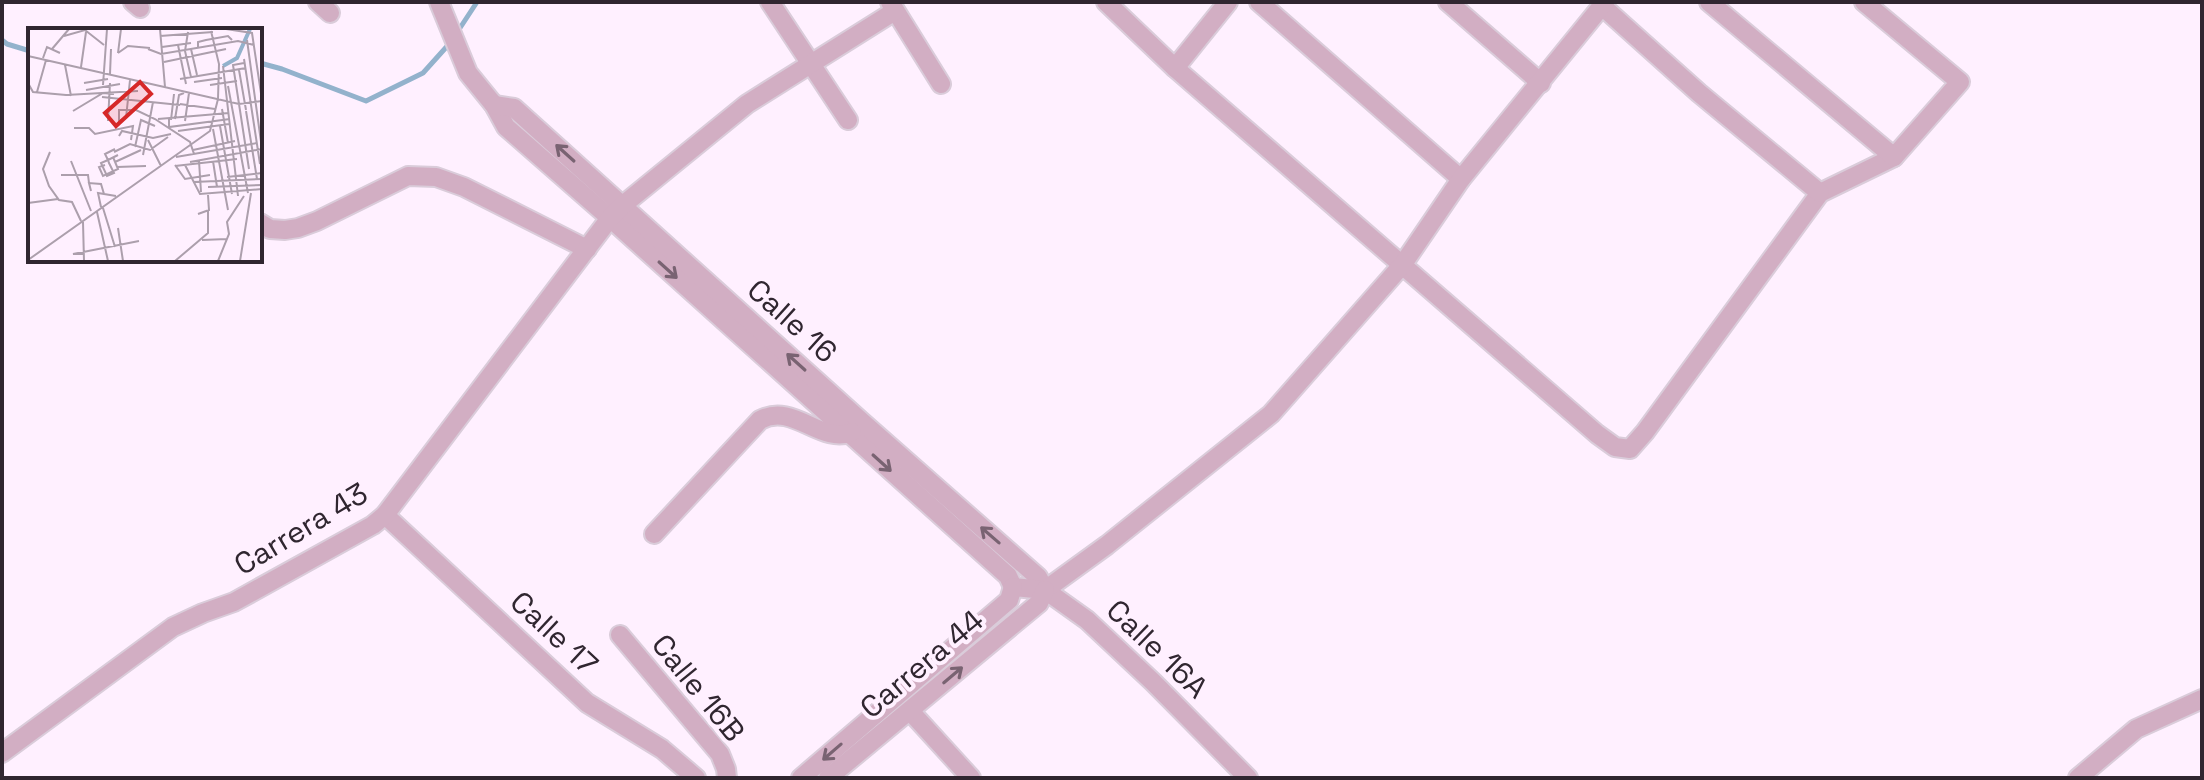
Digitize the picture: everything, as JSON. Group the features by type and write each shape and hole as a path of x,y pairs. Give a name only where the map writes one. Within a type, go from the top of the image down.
{"street":[{"name":"Calle 16","path":"439,2 468,73 494,105 514,108 617,212 856,428 1008,576 1013,587"},
{"path":"770,2 848,120"},
{"path":"1106,2 1175,68 1597,434 1615,447 1630,449 1820,193 1894,157 1960,82 1864,2"},
{"path":"1175,68 1228,2"},
{"path":"1259,2 1461,179"},
{"path":"1448,2 1541,83"},
{"path":"1709,2 1894,157"},
{"path":"1603,4 1699,93 1820,193"},
{"name":"Carrera 44","path":"842,774 910,711 1039,603 1045,590 1107,545 1271,414 1403,264 1461,179 1603,4"},
{"path":"892,7 941,84"},
{"name":"Carrera 43","path":"2,753 173,627 234,602 373,525 385,515 617,212 747,104 892,7"},
{"path":"262,224 270,229 298,228 408,176 436,177 464,187 587,249"},
{"path":"654,534 760,420 770,414 785,415 838,436 856,428"},
{"name":"Calle 16","path":"856,428 1038,577 1045,590"},
{"name":"Calle 17","path":"385,515 587,703 662,749 696,778"},
{"path":"1013,587 1045,590"},
{"name":"Carrera 44","path":"801,778 1009,600 1013,587"},
{"name":"Calle 16A","path":"1045,590 1098,630 1248,778"},
{"name":"Calle 16B","path":"620,635 720,754 727,778"},
{"path":"2078,778 2136,729 2202,699"},
{"path":"910,711 971,778"}],"waterway":[{"path":"458,31 477,2"},
{"path":"2,40 28,50"},
{"path":"262,64 366,101 423,73 450,43"}]}
